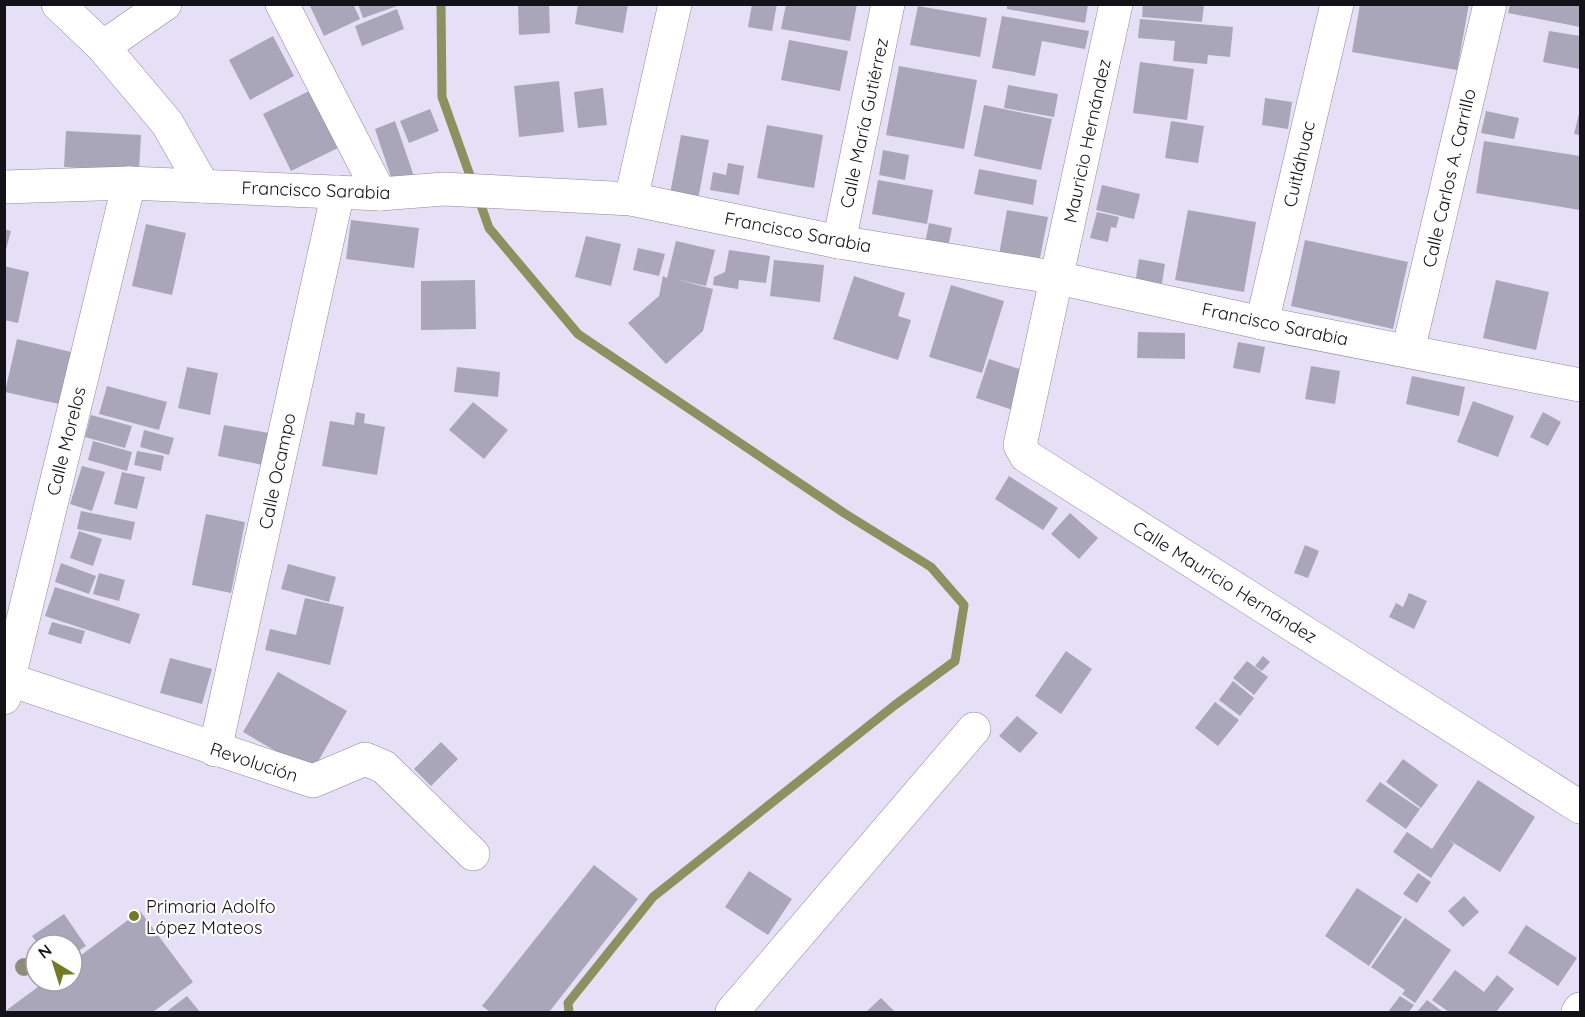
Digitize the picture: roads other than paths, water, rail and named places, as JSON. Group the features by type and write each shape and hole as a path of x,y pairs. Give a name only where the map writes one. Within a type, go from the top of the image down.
{"street":[{"path":"58,4 103,47 168,123 202,186"},
{"path":"103,47 165,4"},
{"path":"282,4 380,194"},
{"path":"632,199 675,4"},
{"name":"Calle María Gutiérrez","path":"839,242 888,4"},
{"name":"Mauricio Hernández","path":"1058,278 1116,4"},
{"name":"Cuitláhuac","path":"1262,322 1337,4"},
{"name":"Calle Carlos A. Carrillo","path":"1408,351 1490,4"},
{"name":"Francisco Sarabia","path":"4,187 129,183 380,194 444,189 632,199 839,242 1058,278 1262,322 1581,385"},
{"name":"Calle Morelos","path":"6,685 129,183"},
{"name":"Calle Ocampo","path":"216,750 338,192"},
{"name":"Calle Mauricio Hernández","path":"1058,278 1020,445 1026,456 1581,807"},
{"name":"Revolución","path":"6,685 313,781 365,759 384,767 473,854"},
{"path":"732,1012 974,729"}],"waterway":[{"path":"441,4 442,97 473,184"},
{"path":"478,197 489,228 578,334 844,513 931,567 964,605 955,661 895,705 653,897 568,1003 569,1012"}],"place":[{"name":"Primaria Adolfo López Mateos","path":"134,916"}]}
